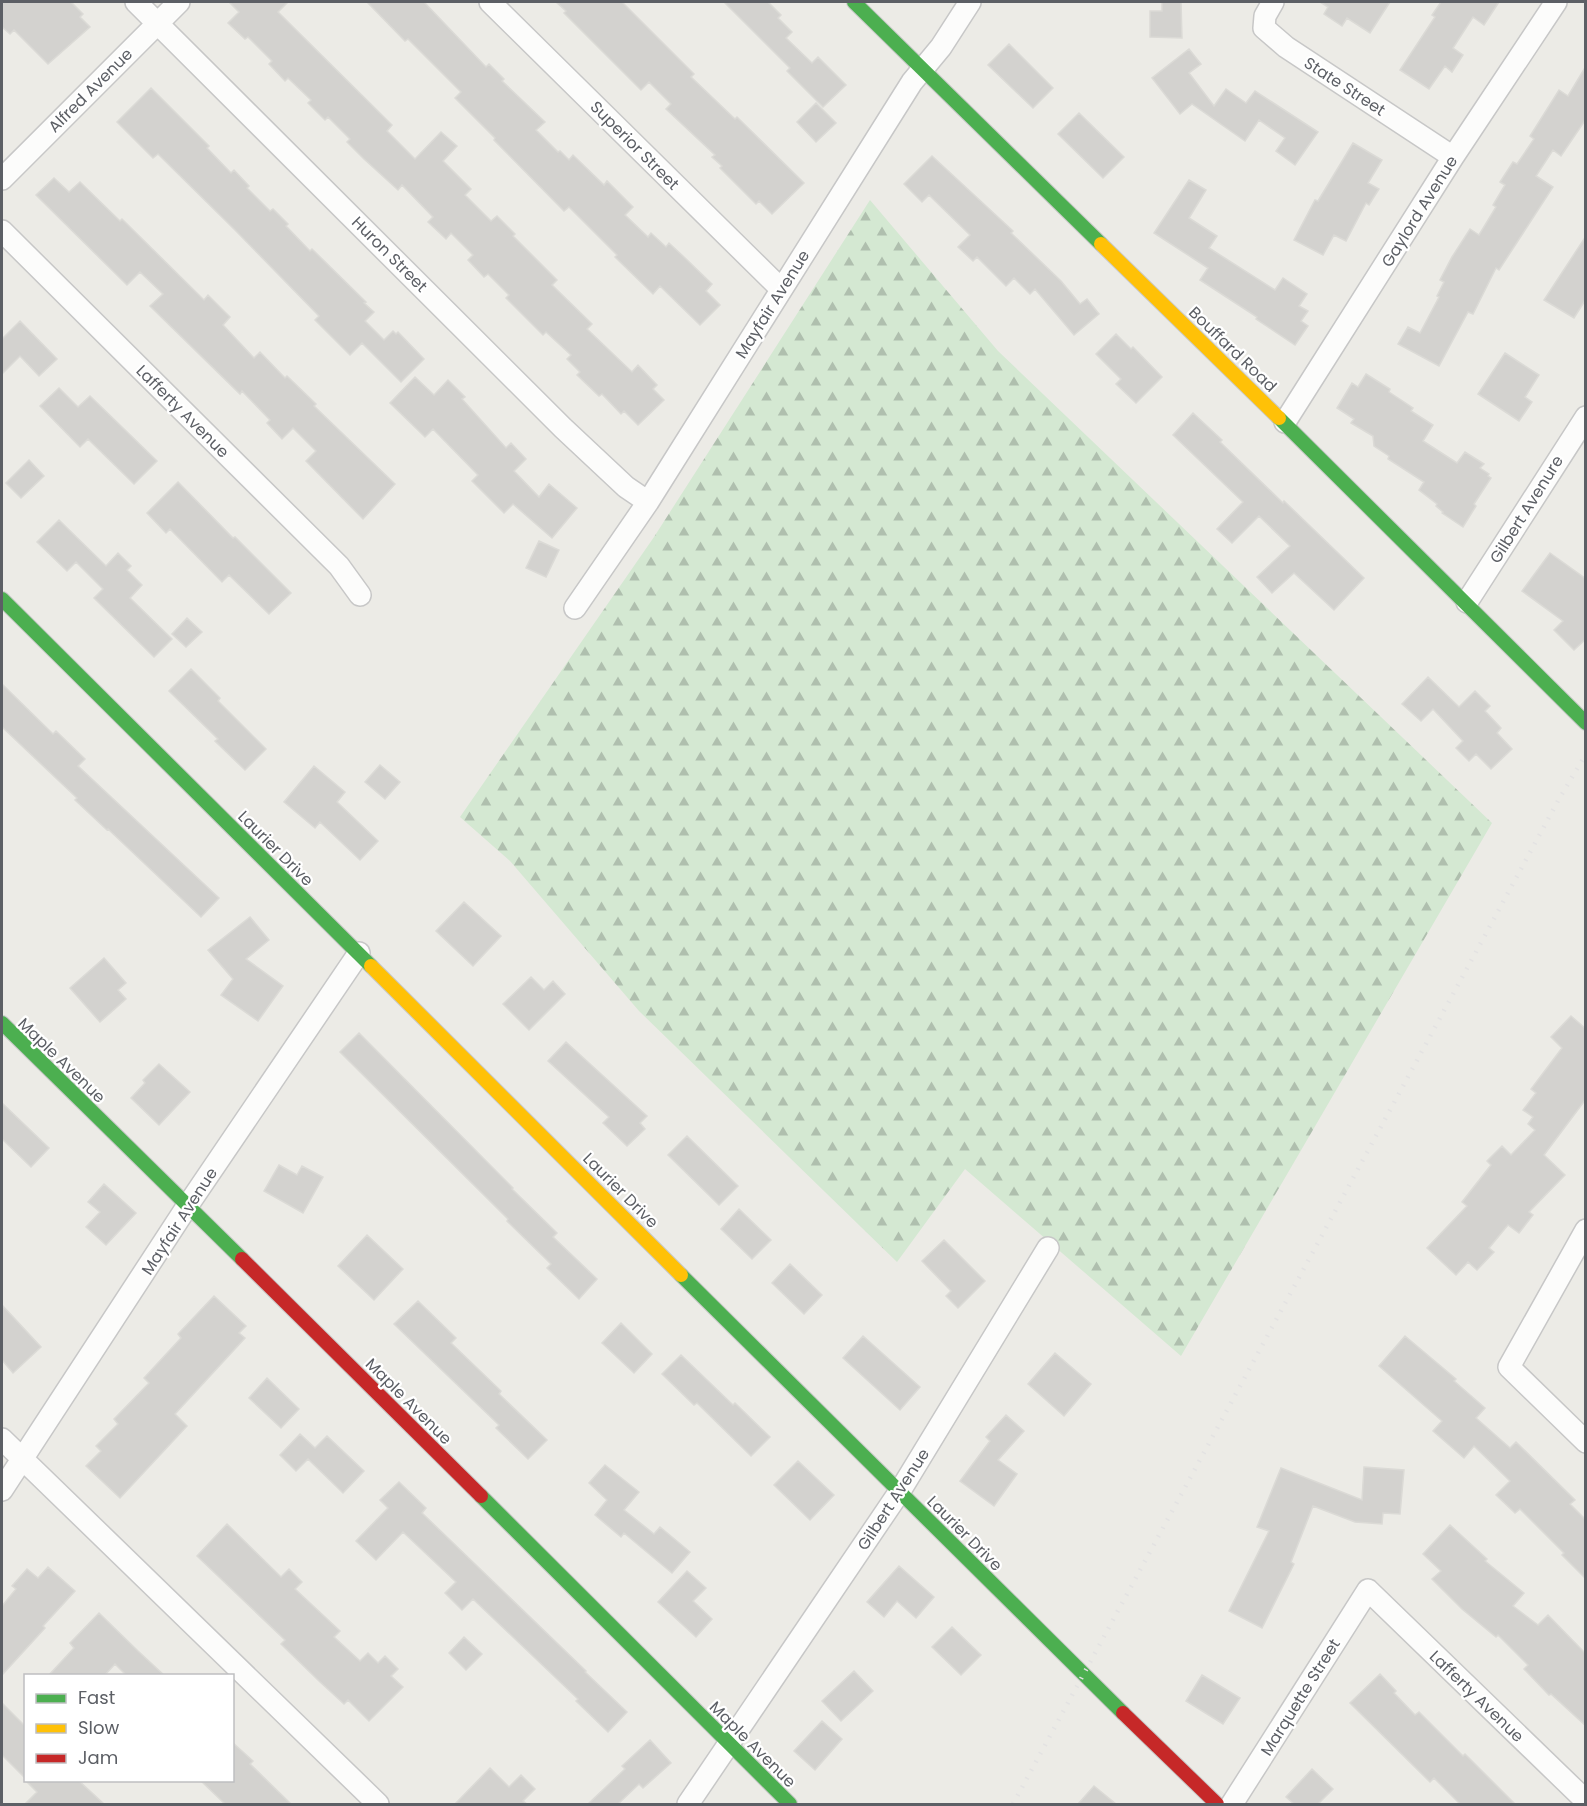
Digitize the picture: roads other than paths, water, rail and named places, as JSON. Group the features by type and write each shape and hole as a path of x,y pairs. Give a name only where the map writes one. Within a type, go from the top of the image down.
{"street":[{"name":"Huron Street","path":"135,2 564,428 626,487 648,502"},
{"name":"Alfred Avenue","path":"2,178 178,2"},
{"name":"Superior Street","path":"490,2 781,289"},
{"name":"Bouffard Road","path":"854,2 1285,422 1586,723"},
{"name":"Mayfair Avenue","path":"575,608 648,502 912,82 941,47 970,2"},
{"name":"State Street","path":"1273,2 1265,16 1264,28 1273,37 1453,157"},
{"name":"Gaylord Avenue","path":"1285,422 1453,157 1556,2"},
{"name":"Lafferty Avenue","path":"2,231 339,566 360,595"},
{"name":"Gilbert Avenure","path":"1467,602 1586,417"},
{"name":"Laurier Drive","path":"2,599 1084,1675 1217,1804"},
{"name":"Mayfair Avenue","path":"2,1490 188,1205 359,953"},
{"name":"Maple Avenue","path":"2,1023 790,1804"},
{"path":"1586,1230 1509,1367 1586,1442"},
{"name":"Gilbert Avenue","path":"688,1804 900,1491 1048,1248"},
{"path":"2,1439 378,1804"},
{"name":"Lafferty Avenue","path":"1368,1590 1586,1802"},
{"name":"Marquette Street","path":"1232,1804 1368,1590"}],"railway":[{"path":"1013,1804 1559,799 1586,754"}]}
